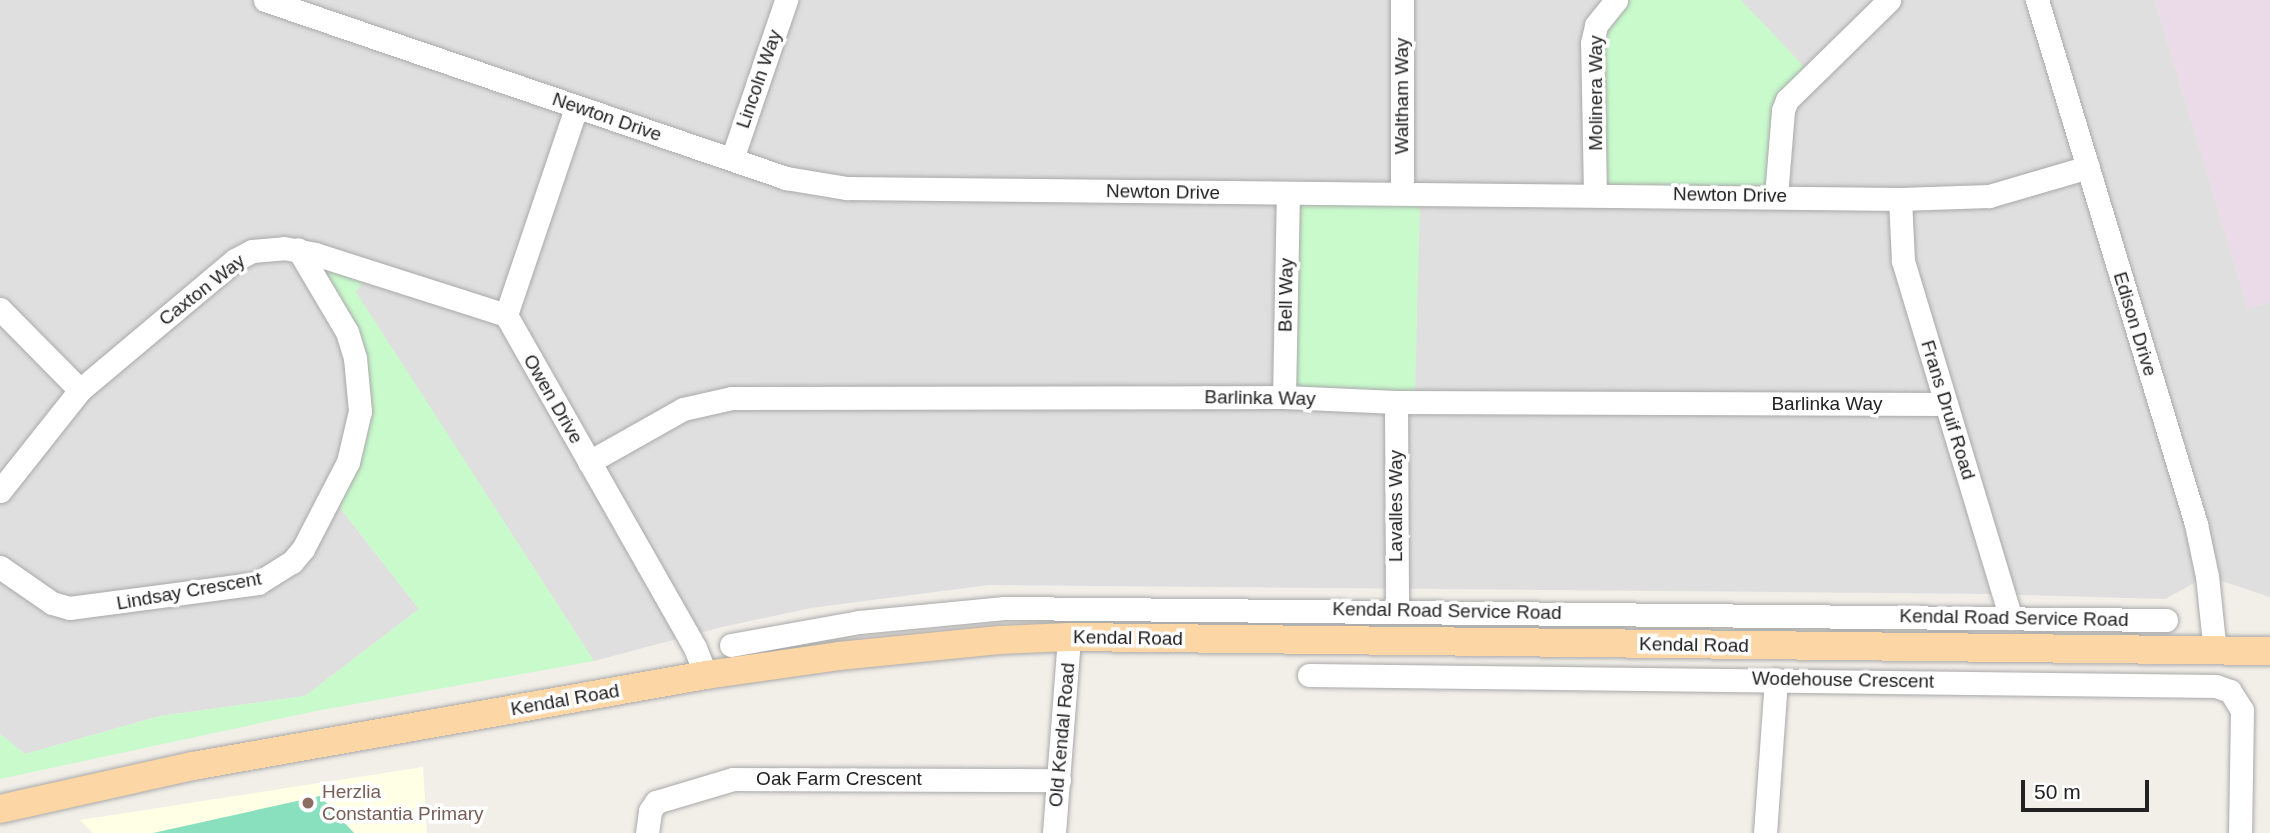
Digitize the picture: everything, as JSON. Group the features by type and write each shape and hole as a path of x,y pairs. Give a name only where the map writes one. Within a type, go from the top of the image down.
{"main road":[{"name":"Kendal Road","path":"0,809 193,766 706,675 928,646 1069,637 2270,651"}],"street":[{"name":"Newton Drive","path":"265,0 786,178 846,188 1900,199 1989,196 2088,167"},
{"name":"Lincoln Way","path":"732,159 786,0"},
{"name":"Waltham Way","path":"1402,0 1402,192"},
{"name":"Molinera Way","path":"1595,194 1592,43 1596,25 1616,0"},
{"path":"1776,196 1783,110 1787,100 1889,0"},
{"name":"Edison Drive","path":"2038,0 2196,524 2207,576 2215,652"},
{"path":"506,315 576,108"},
{"name":"Bell Way","path":"1284,397 1288,193"},
{"name":"Frans Druif Road","path":"1900,199 1903,261 2011,618"},
{"name":"Caxton Way","path":"0,491 80,390 235,260 269,247 298,249 506,315"},
{"name":"Lindsay Crescent","path":"0,567 51,603 69,608 258,583 292,562 303,549 348,462 360,411 355,358 347,332 298,249"},
{"path":"0,309 80,390"},
{"name":"Owen Drive","path":"506,315 695,649 706,675"},
{"name":"Barlinka Way","path":"589,462 683,409 732,398 1284,397 1396,402 1946,404"},
{"name":"Lavalles Way","path":"1396,402 1397,611"},
{"name":"Kendal Road Service Road","path":"731,645 859,622 993,609 2165,620"},
{"name":"Old Kendal Road","path":"1054,833 1069,637"},
{"name":"Wodehouse Crescent","path":"1309,675 1776,679 2225,688 2238,700 2242,710 2240,833"},
{"path":"1765,833 1776,679"},
{"name":"Oak Farm Crescent","path":"647,833 650,811 656,803 733,779 1059,780"}],"shaded area":[{"path":"0,0 2155,0 2248,308 2270,302 2270,597 2207,576 2165,599 1992,594 989,585 811,608 722,627 594,661 355,292 366,278 330,281 351,316 369,376 370,412 366,441 346,487 341,509 419,609 305,696 160,716 25,754 0,734"},
{"path":"2155,0 2270,0 2270,302 2248,309"},
{"name":"Herzlia Constantia Primary","path":"423,767 427,833 93,833 80,820"}],"green space":[{"path":"1618,0 1741,0 1809,72 1787,93 1775,196 1596,193 1596,36"},
{"path":"1302,202 1420,204 1415,394 1302,391 1295,384 1295,206"},
{"path":"330,269 366,278 356,292 594,661 316,711 0,779 0,734 25,754 160,716 305,696 419,609 341,509 346,487 366,441 370,412 369,376 351,316 327,274"},
{"path":"320,796 354,833 153,833"}],"place":[{"name":"Herzlia Constantia Primary","path":"308,803"}]}
